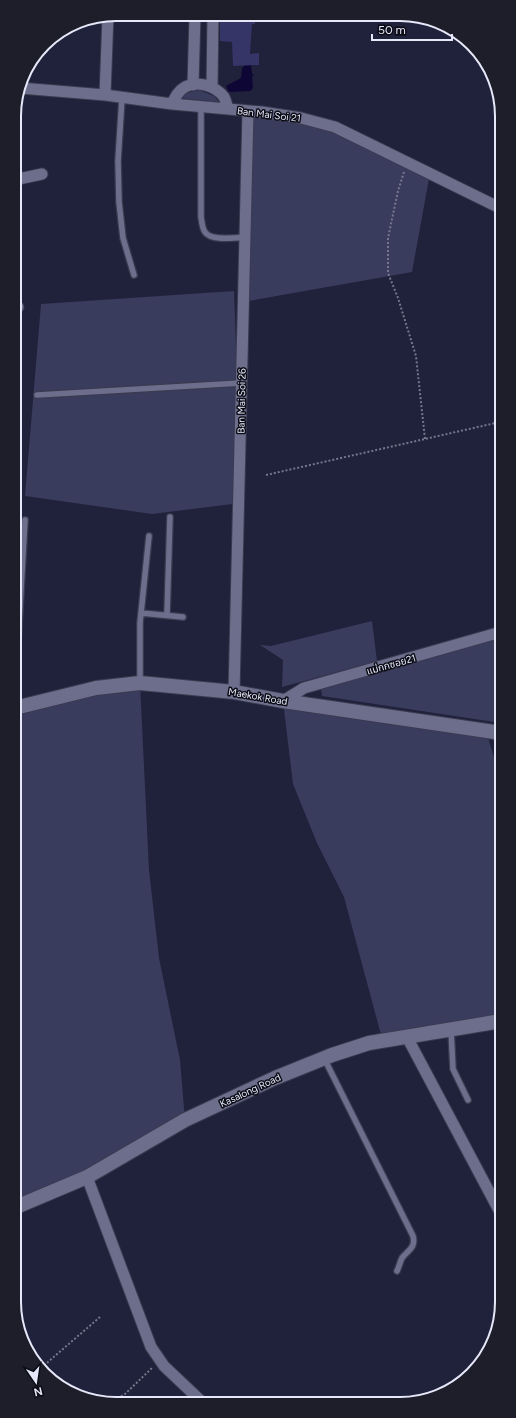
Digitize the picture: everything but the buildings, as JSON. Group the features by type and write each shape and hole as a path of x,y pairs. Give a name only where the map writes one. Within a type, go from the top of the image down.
{"street":[{"path":"194,85 195,21"},
{"path":"212,87 213,21"},
{"path":"105,95 108,22"},
{"path":"172,104 177,94 186,86 201,84 212,87 224,97 228,109"},
{"name":"Ban Mai Soi 21","path":"25,88 105,95 301,118 334,127 495,206"},
{"name":"Ban Mai Soi 26","path":"234,692 248,111"},
{"path":"21,178 42,174"},
{"name":"แม่กกซอย21","path":"283,701 304,688 495,634"},
{"name":"Maekok Road","path":"21,707 96,688 140,683 234,692 283,701 495,732"},
{"name":"Kasalong Road","path":"21,1205 87,1177 185,1120 275,1078 324,1058 369,1043 495,1022"},
{"path":"408,1037 495,1203"},
{"path":"87,1177 151,1347 164,1366 197,1397"}],"lane":[{"path":"122,98 118,161 119,202 123,238 134,275"},
{"path":"201,107 202,227 209,237 244,237"},
{"path":"37,395 241,383"},
{"path":"167,615 170,517"},
{"path":"21,599 26,520"},
{"path":"140,683 141,613 149,536"},
{"path":"141,613 183,617"},
{"path":"451,1030 453,1069 468,1100"},
{"path":"324,1058 413,1236 413,1248 401,1260 397,1271"}],"path":[{"path":"407,162 398,191 388,238 388,273 398,298 416,356 425,439"},
{"path":"266,475 495,423"},
{"path":"48,1362 100,1317"},
{"path":"119,1397 124,1395 160,1360"}],"shaded area":[{"path":"245,65 251,65 252,74 254,74 252,77 253,88 250,91 229,92 226,86 241,78 242,68"},
{"path":"199,90 214,96 219,102 180,98 187,93"},
{"path":"248,111 301,118 430,173 412,272 243,302"},
{"path":"234,291 237,373 233,504 152,514 25,496 41,304"},
{"path":"372,621 377,661 282,687 283,660 260,645 271,646"},
{"path":"495,639 495,722 322,696 321,688"},
{"path":"140,683 149,870 159,958 180,1060 185,1120 21,1204 21,713"},
{"path":"283,701 486,731 495,760 495,1022 384,1040 380,1031 344,897 317,843 293,784"}]}
